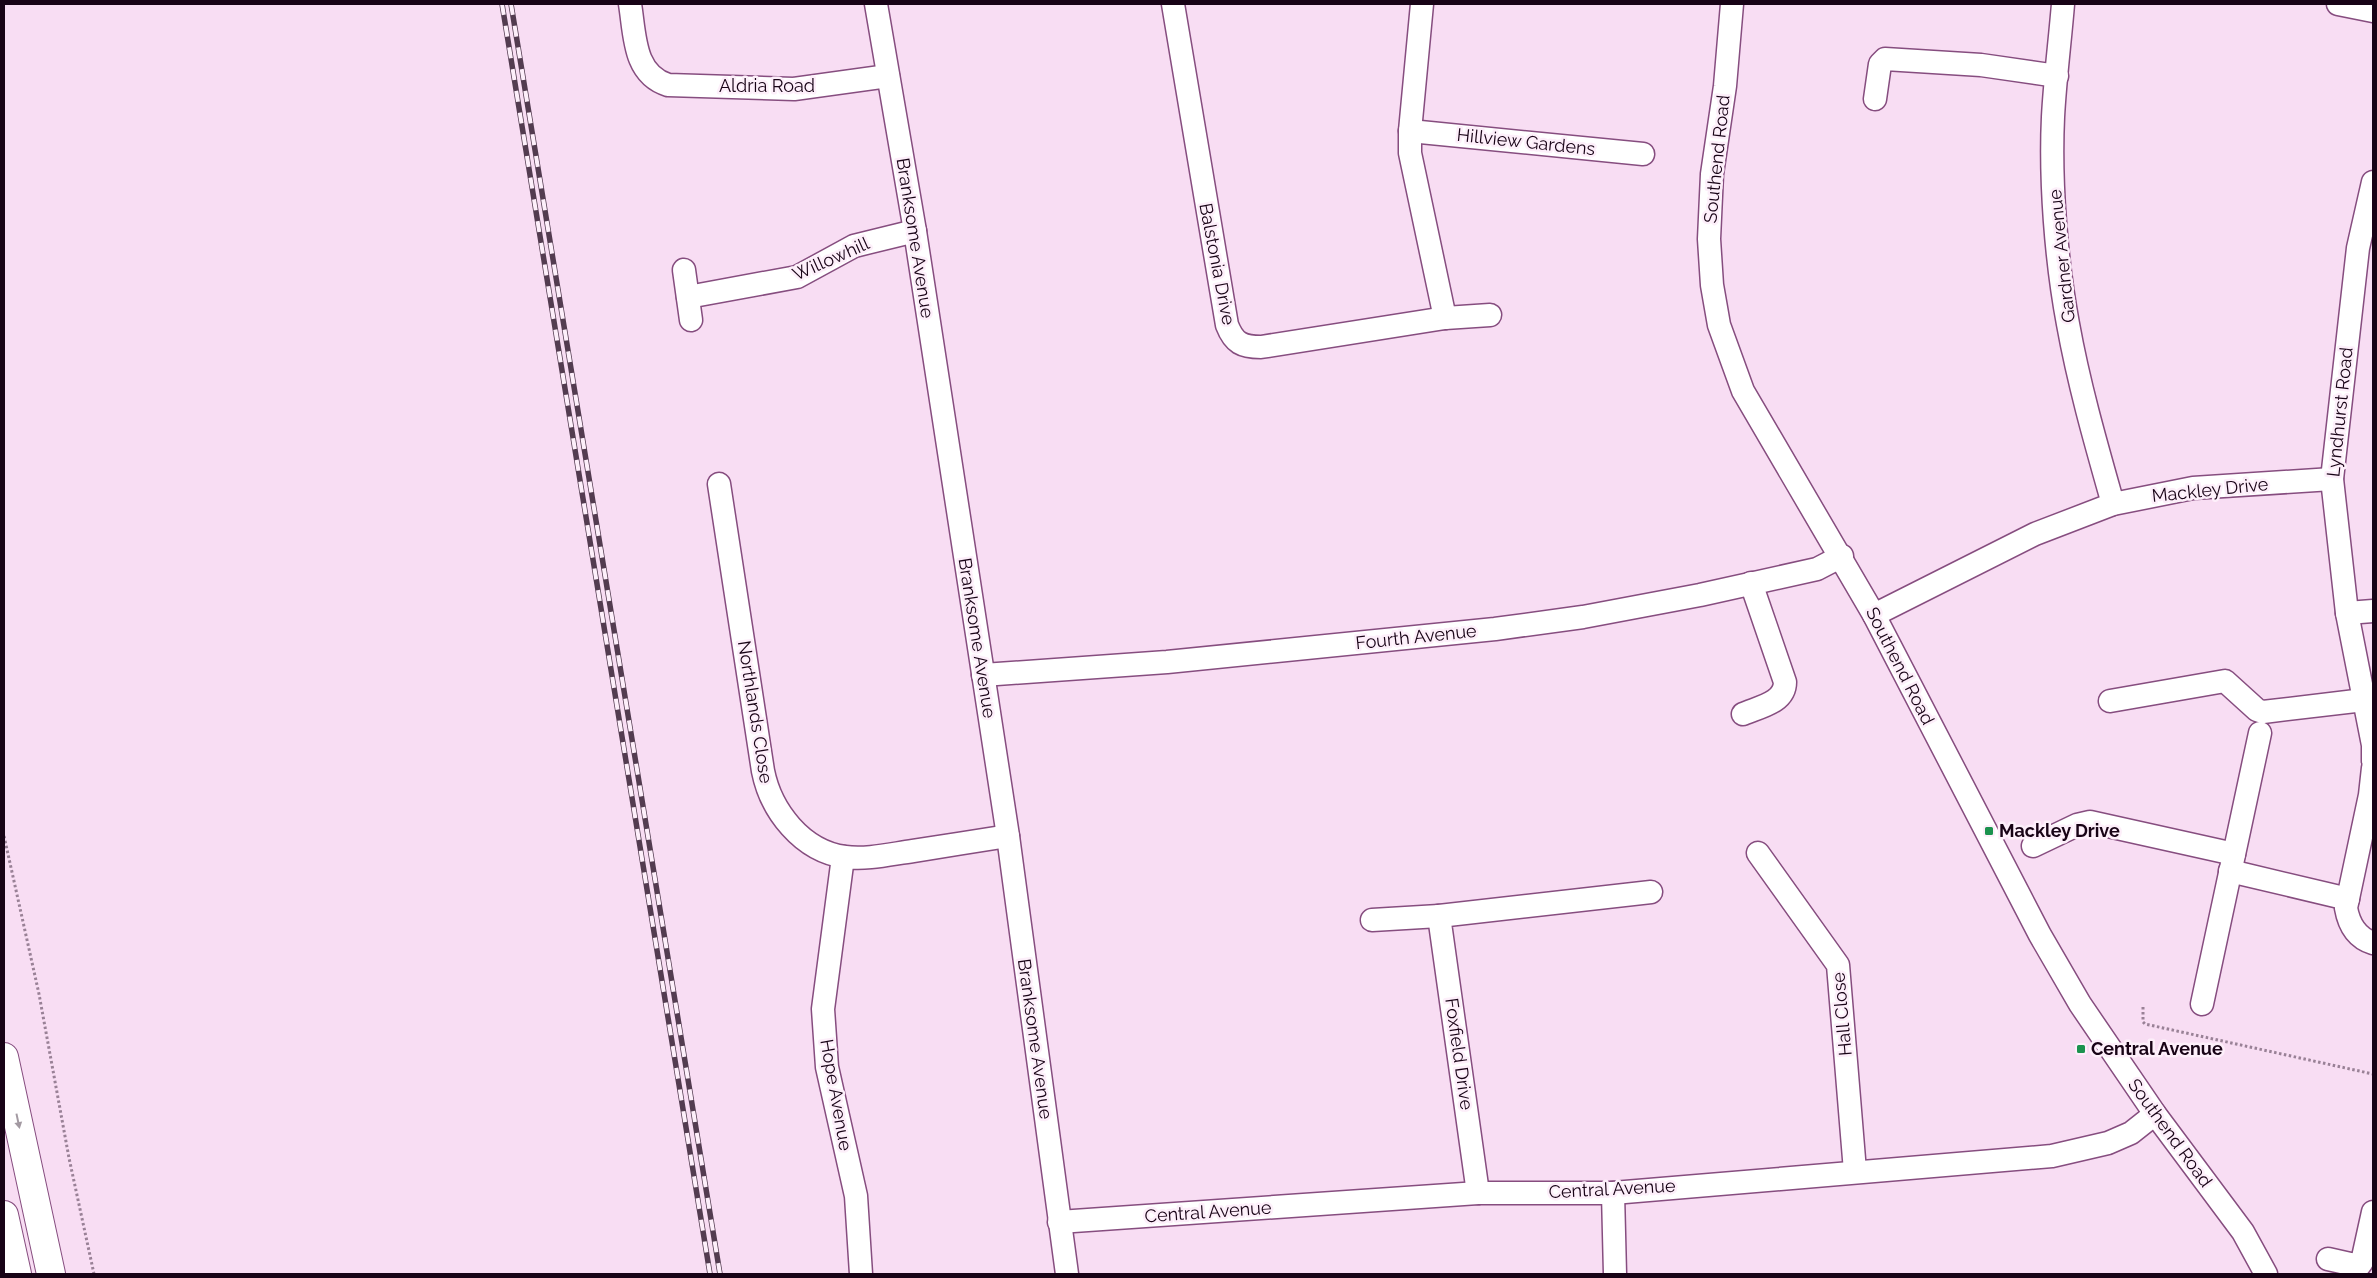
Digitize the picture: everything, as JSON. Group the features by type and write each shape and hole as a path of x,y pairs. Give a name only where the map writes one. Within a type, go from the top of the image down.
{"highway":[{"path":"4,1057 51,1274"},
{"path":"4,1215 17,1274"}],"street":[{"name":"Aldria Road","path":"630,4 638,52 644,69 648,75 668,84 794,89 888,76"},
{"name":"Branksome Avenue","path":"876,4 915,231 1008,836 1067,1274"},
{"name":"Balstonia Drive","path":"1173,4 1227,325 1231,336 1238,344 1260,347 1445,318 1490,315"},
{"path":"1422,4 1410,131 1410,153 1445,318"},
{"name":"Southend Road","path":"1732,4 1725,86 1712,174 1709,239 1712,285 1719,325 1743,391 1842,556 2040,935 2080,1004 2156,1114 2242,1232 2266,1274"},
{"name":"Gardner Avenue","path":"2063,4 2053,127 2054,196 2061,274 2068,324 2082,389 2113,504"},
{"path":"2338,4 2373,11"},
{"path":"1875,99 1880,64 1885,59 1981,65 2057,76"},
{"name":"Hillview Gardens","path":"1410,131 1643,154"},
{"name":"Lyndhurst Road","path":"2373,182 2366,250 2332,479 2347,613 2373,745 2373,761"},
{"name":"Willowhill","path":"688,297 797,278 854,246 915,231"},
{"path":"684,270 691,320"},
{"name":"Mackley Drive","path":"1874,615 2035,534 2113,504 2192,488 2332,479"},
{"name":"Northlands Close","path":"719,484 762,772 769,795 782,817 804,838 820,848 843,857 876,856 1008,836"},
{"name":"Fourth Avenue","path":"983,676 1176,662 1495,629 1584,617 1817,569 1842,556"},
{"path":"1743,714 1778,699 1785,690 1785,682 1751,583"},
{"path":"2347,613 2373,611"},
{"path":"2110,701 2225,681 2257,710 2264,712 2364,700"},
{"path":"2202,1004 2260,733"},
{"path":"2373,768 2370,795 2346,908 2348,921 2364,940 2373,943"},
{"path":"2033,846 2078,825 2090,822 2232,862 2348,899"},
{"name":"Hall Close","path":"1758,853 1838,965 1855,1171"},
{"name":"Hope Avenue","path":"843,857 823,1009 827,1067 856,1196 861,1274"},
{"path":"1372,920 1439,916 1651,892"},
{"name":"Foxfield Drive","path":"1439,916 1478,1193"},
{"name":"Central Avenue","path":"1059,1222 1478,1193 1613,1193 1855,1171 2052,1156 2108,1143 2131,1133 2156,1114"},
{"path":"1613,1193 1615,1274"},
{"path":"2328,1259 2359,1266 2369,1257 2373,1212"}],"path":[{"path":"4,836 39,994 69,1158 94,1274"},
{"path":"2143,1007 2144,1024 2373,1074"}],"railway":[{"path":"502,4 710,1274"},
{"path":"511,4 720,1274"}],"place":[{"name":"Mackley Drive","path":"1989,831"},
{"name":"Central Avenue","path":"2081,1049"}]}
